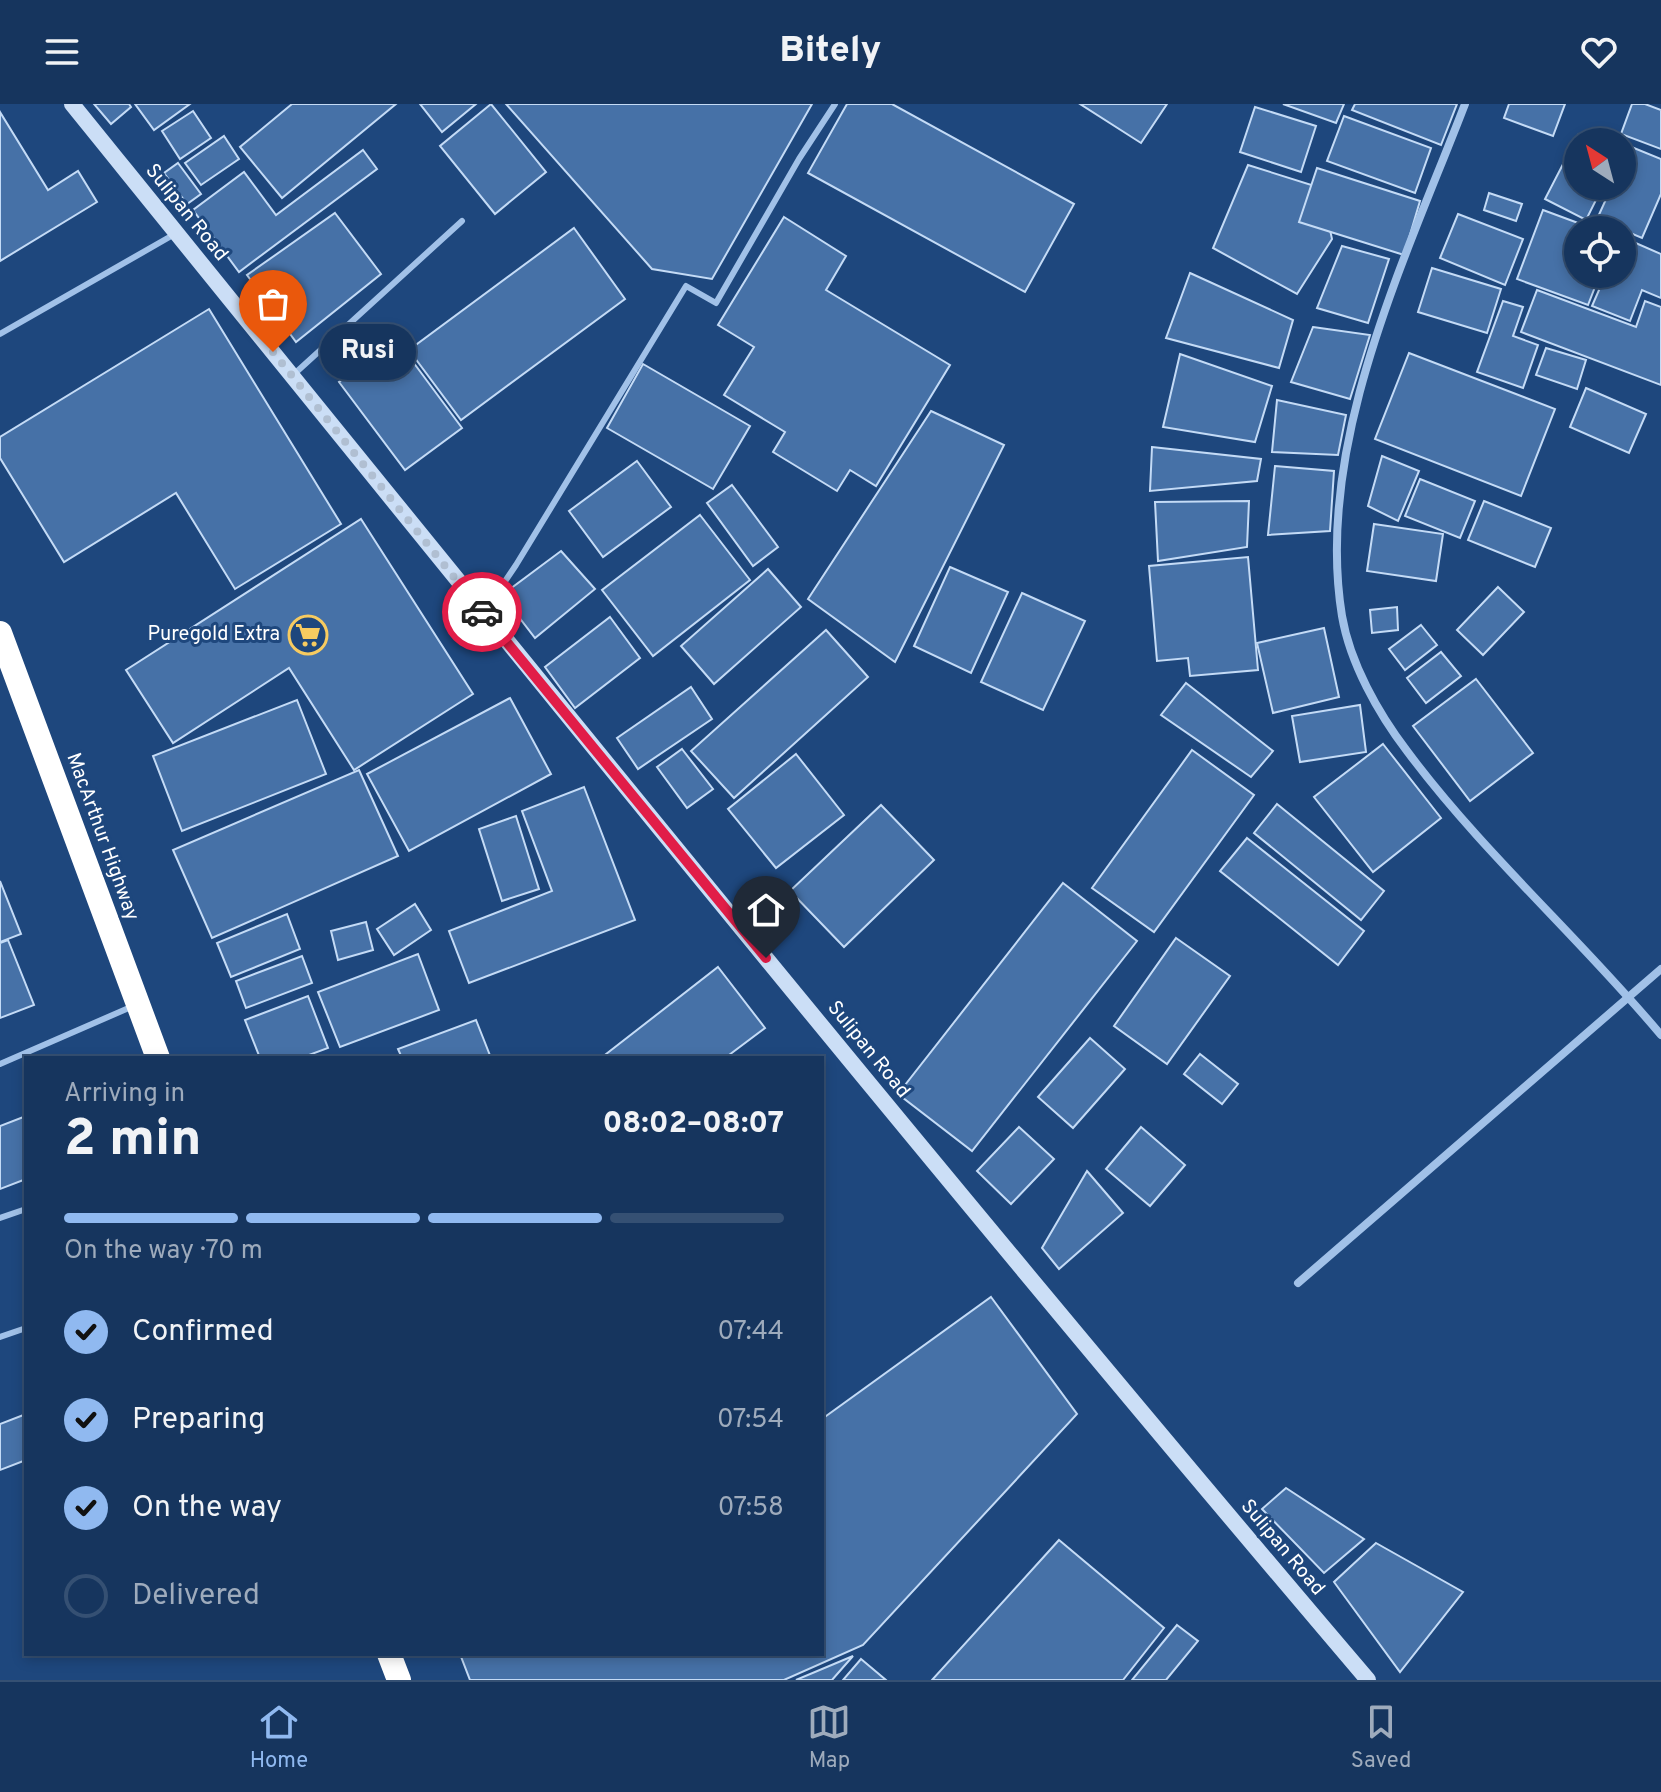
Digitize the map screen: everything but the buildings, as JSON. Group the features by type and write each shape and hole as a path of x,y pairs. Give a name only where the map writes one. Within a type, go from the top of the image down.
{"highway":[{"name":"MacArthur Highway","path":"0,633 157,1056"},
{"path":"390,1656 399,1680"}],"street":[{"name":"Sulipan Road","path":"72,104 483,614 1140,1412 1368,1680"},
{"path":"1465,104 1386,309 1366,369 1352,426 1340,508 1338,567 1343,618 1357,661 1375,701 1405,748 1452,808 1629,996 1661,1035"},
{"path":"1298,1283 1661,969"}],"lane":[{"path":"483,614 686,286 716,303 799,159 835,104"},
{"path":"292,376 462,221"},
{"path":"0,334 176,233"},
{"path":"0,1064 138,1004"},
{"path":"0,1218 24,1210"},
{"path":"0,1337 24,1329"}],"way so far":[{"path":"273,352 482,612"}],"place":[{"name":"Rusi","path":"273,352"},
{"name":"Puregold Extra","path":"308,635"}],"route":[{"path":"482,612 766,958"}]}
